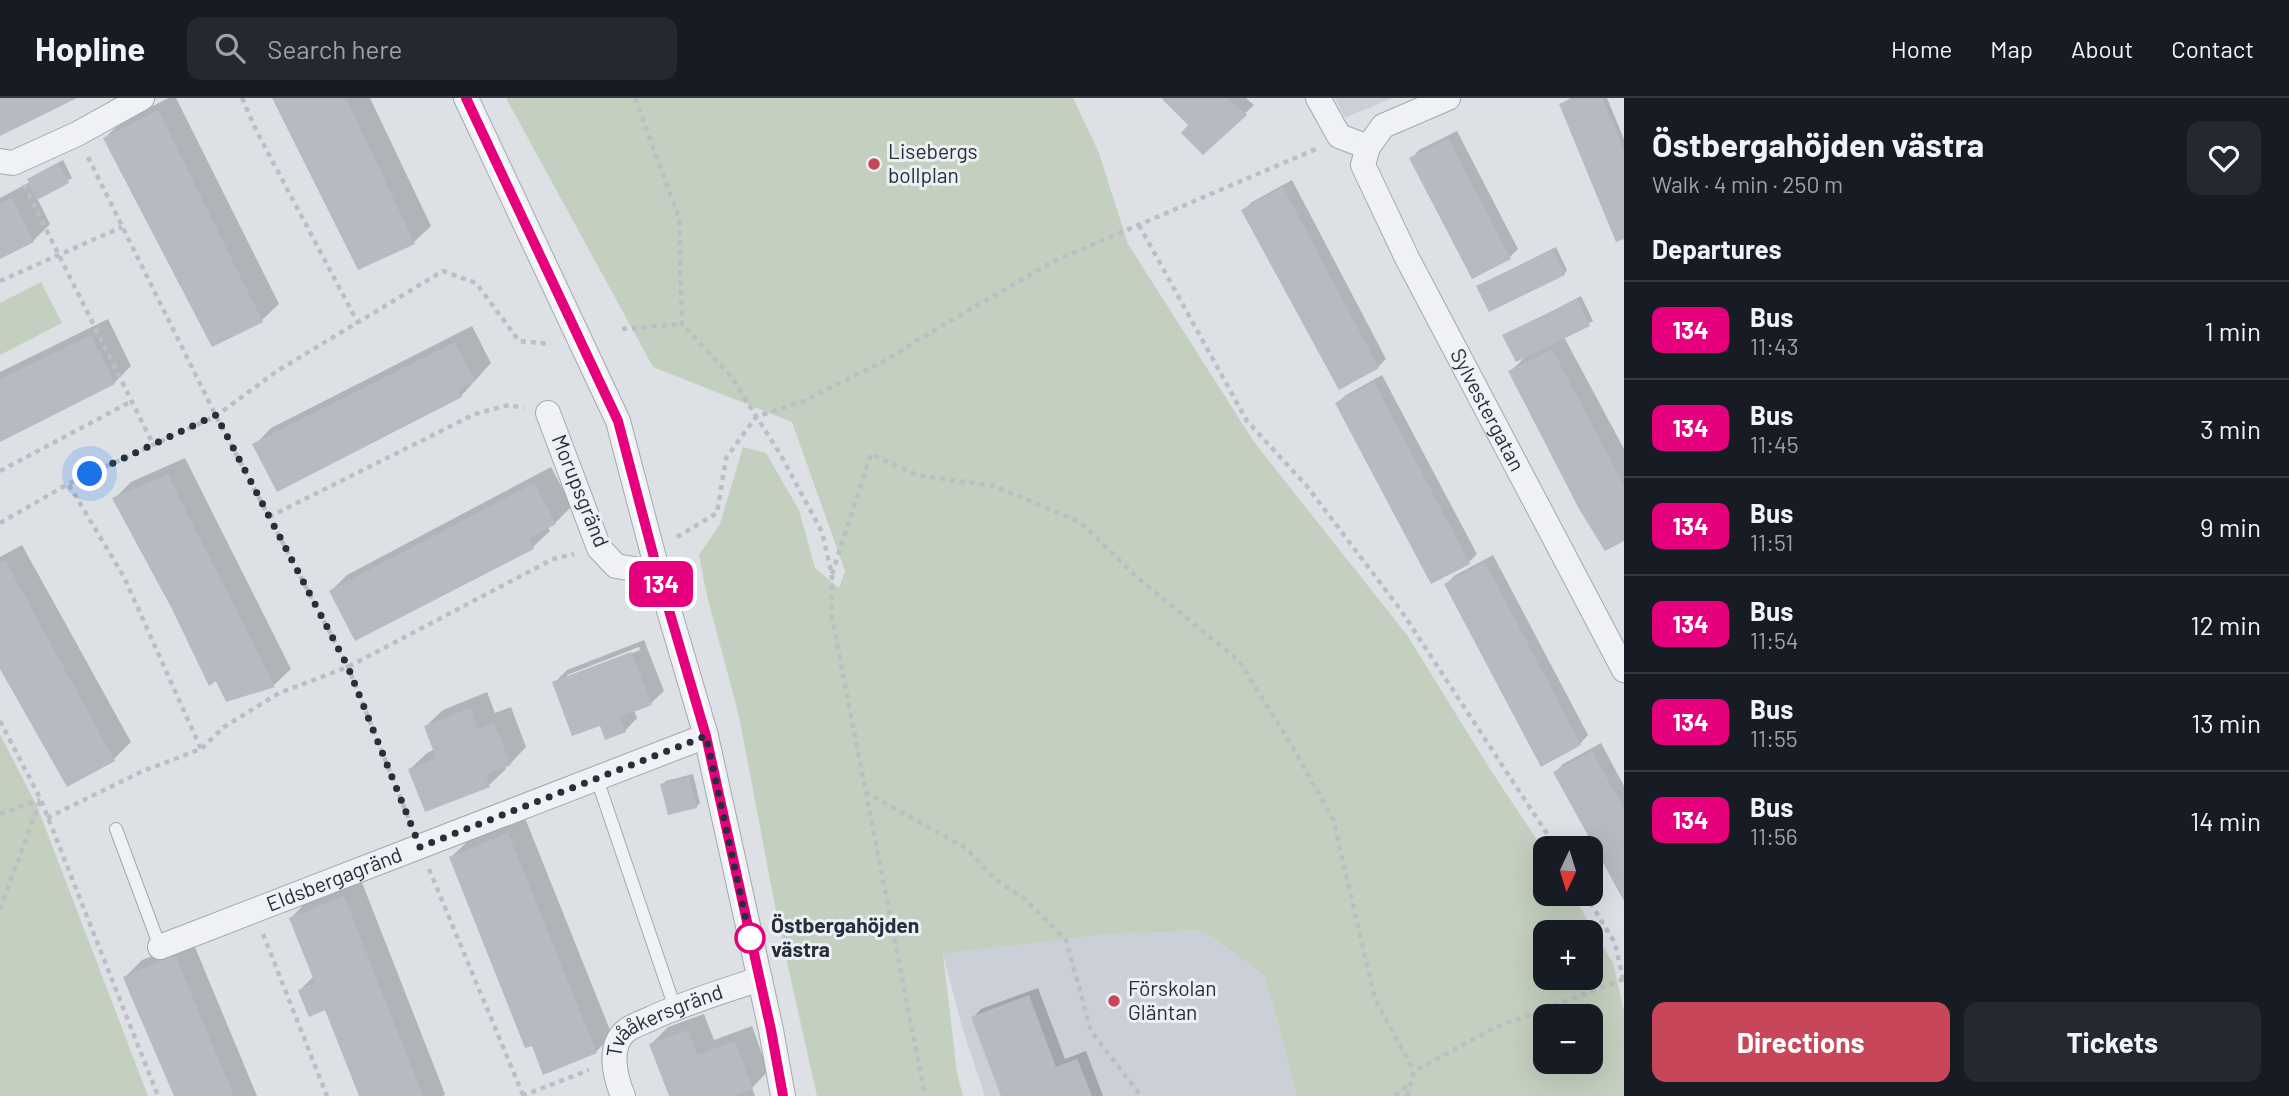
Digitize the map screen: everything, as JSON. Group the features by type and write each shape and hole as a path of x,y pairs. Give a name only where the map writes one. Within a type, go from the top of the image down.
{"street":[{"path":"7,162 76,134 142,98"},
{"path":"466,98 618,421 658,573 706,736 783,1096"},
{"path":"1318,98 1339,136 1368,146 1383,127 1448,98"},
{"name":"Sylvestergatan","path":"1368,146 1363,165 1407,258 1624,670"},
{"name":"Morupsgränd","path":"548,413 599,548 616,566 658,573"},
{"name":"Eldsbergagränd","path":"160,947 706,736"},
{"name":"Tvååkersgränd","path":"623,1096 617,1082 614,1060 617,1044 626,1030 675,1008 760,979"}],"lane":[{"path":"597,779 675,1008"},
{"path":"116,829 160,947"}],"path":[{"path":"242,98 256,130 358,323"},
{"path":"635,98 679,218 682,324 730,375 779,452 822,533 832,575 831,613 925,1096"},
{"path":"76,134 216,415 348,667 522,1096 614,1060"},
{"path":"698,526 717,513 726,458 756,416 806,400 890,358 1052,262 1344,137"},
{"path":"7,162 58,253 153,444"},
{"path":"1139,225 1247,421 1306,485 1400,609 1548,836"},
{"path":"0,281 58,253 122,227"},
{"path":"0,523 68,484 216,415 277,371 443,271 476,283 519,341 561,345"},
{"path":"622,329 682,324"},
{"path":"0,471 132,401"},
{"path":"269,517 475,414 509,405 548,413"},
{"path":"832,575 871,454 917,475 994,486 1080,522 1139,579 1239,661 1286,736 1333,819 1375,999 1414,1071"},
{"path":"68,484 124,577 201,749"},
{"path":"47,818 143,771 201,749 225,727 279,694 348,667 553,559 599,548"},
{"path":"0,721 41,800 158,1096"},
{"path":"865,792 966,848 995,880 1027,901 1066,940 1091,1031 1141,1096"},
{"path":"0,814 41,800"},
{"path":"0,909 41,800"},
{"path":"1406,1096 1414,1071 1496,1027 1624,980 1615,943 1592,906"},
{"path":"254,911 327,1096"},
{"path":"1395,1096 1410,1083"}],"shaded area":[{"path":"1335,98 1392,98 1345,118"},
{"name":"Förskolan Gläntan","path":"1204,931 1265,976 1297,1096 985,1096 962,1027 943,954 1112,934"}],"green space":[{"path":"506,98 1073,98 1099,153 1128,244 1254,442 1407,635 1534,836 1533,906 1579,906 1587,920 1533,920 1533,990 1603,990 1603,946 1613,963 1624,1011 1624,1096 1297,1096 1265,976 1204,931 1112,934 943,954 957,1073 963,1096 817,1096 778,922 739,716 707,596 699,555 720,524 743,447 766,453 799,510 815,568 839,588 845,571 792,422 653,367"},
{"path":"41,282 62,323 0,355 0,303"},
{"path":"0,734 37,806 148,1096 0,1096"}],"building":[{"path":"0,98 77,98 0,136"},
{"path":"272,98 346,98 415,244 358,270"},
{"path":"1228,98 1247,115 1203,155 1181,133 1188,125 1162,99"},
{"path":"1573,98 1602,98 1624,151 1624,239 1616,242 1559,104"},
{"path":"158,110 263,322 212,347 103,138"},
{"path":"1448,138 1511,259 1472,279 1409,158"},
{"path":"59,163 69,183 37,200 27,179"},
{"path":"1283,187 1379,368 1339,390 1241,210"},
{"path":"12,198 34,242 0,259 0,204"},
{"path":"1552,250 1565,275 1489,312 1476,286"},
{"path":"1577,299 1590,326 1516,362 1502,335"},
{"path":"91,335 115,384 0,442 0,379"},
{"path":"455,342 475,381 458,390 462,397 277,492 252,444"},
{"path":"1552,349 1624,485 1624,541 1605,551 1579,509 1508,371"},
{"path":"1374,382 1470,564 1431,584 1335,403"},
{"path":"168,474 275,687 226,702 216,681 209,686 172,609 112,498"},
{"path":"534,483 556,524 529,539 534,549 355,641 329,591"},
{"path":"5,560 115,761 67,787 0,669 0,563"},
{"path":"1485,562 1581,745 1541,767 1444,584"},
{"path":"631,652 652,705 620,717 626,732 605,740 600,726 572,736 552,682"},
{"path":"471,708 478,729 494,722 511,765 486,775 490,787 425,812 408,769 436,758 424,726"},
{"path":"1592,751 1624,809 1624,901 1603,863 1603,836 1588,836 1553,772"},
{"path":"689,777 697,808 668,815 660,784"},
{"path":"508,833 597,1053 543,1075 532,1046 525,1048 449,857"},
{"path":"344,896 423,1096 359,1096 325,1010 309,1017 301,998 298,990 315,983 289,918"},
{"path":"175,955 234,1096 174,1096 130,994 123,977"},
{"path":"1029,995 1056,1067 1077,1059 1092,1096 1001,1096 971,1017"},
{"path":"688,1030 697,1055 735,1041 753,1089 733,1096 669,1096 649,1044"}],"bus line":[{"name":"134","path":"466,98 618,421 658,573 706,736 783,1096"}],"place":[{"name":"Lisebergs bollplan","path":"874,164"},
{"name":"Östbergahöjden västra","path":"750,938"},
{"name":"Förskolan Gläntan","path":"1114,1001"}],"route":[{"path":"90,474 216,415 348,667 420,847 706,736 750,938"}]}
